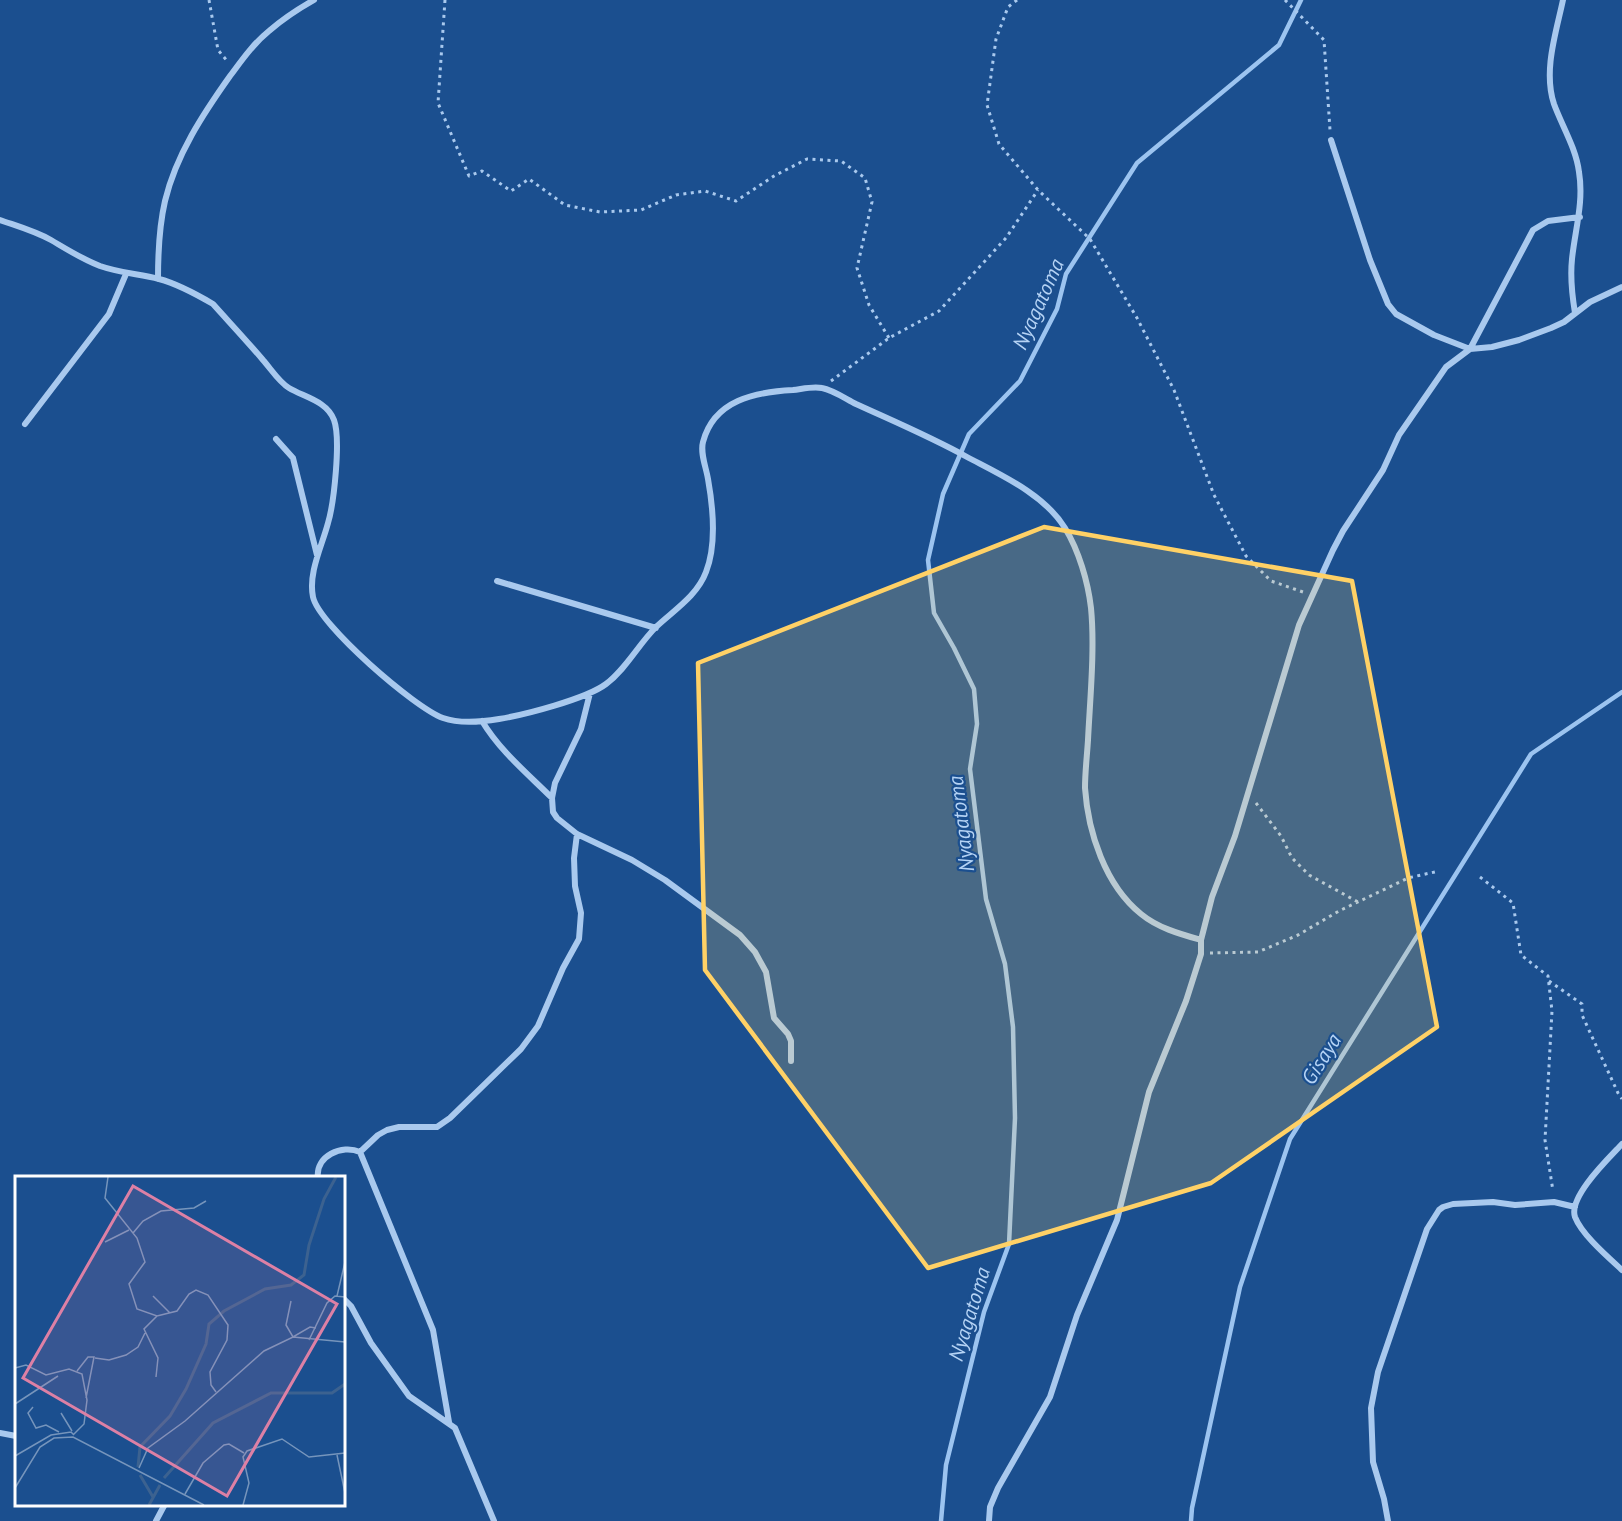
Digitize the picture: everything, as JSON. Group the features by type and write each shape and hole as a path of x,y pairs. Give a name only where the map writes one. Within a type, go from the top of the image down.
{"street":[{"path":"158,279 159,230 165,200 184,148 201,118 250,49 268,32 314,0"},
{"path":"1563,0 1549,83 1554,103 1580,172 1580,217 1572,257 1571,288 1575,313"},
{"path":"1331,140 1370,260 1388,304 1396,314 1434,334 1470,349 1492,347 1529,337 1564,322 1590,302 1622,287"},
{"path":"989,1521 990,1507 998,1488 1050,1396 1074,1324 1117,1220 1149,1092 1186,1001 1201,954 1201,940 1212,897 1235,836 1299,625 1338,540 1383,470 1399,435 1438,376 1470,349 1533,230 1548,221 1580,217"},
{"path":"0,220 50,240 78,257 126,274 178,285 213,304 281,381 290,389 322,405 334,420 336,464 329,522 317,556 313,597 331,624 384,677 441,717 466,722 501,719 591,693 606,684 625,666 656,628 692,595 706,572 714,532 711,500 701,447 713,418 733,402 773,391 822,388 961,454 1044,502 1064,525 1076,550 1089,593 1092,613 1085,786 1096,844 1110,876 1143,916 1165,928 1201,940"},
{"path":"25,424 109,314 126,274"},
{"path":"276,439 293,458 317,556"},
{"path":"497,581 656,628"},
{"path":"591,693 581,729 555,783 552,798 557,818 577,834 632,860 665,880 741,935 766,972 774,1018 791,1041 791,1061"},
{"path":"482,721 503,750 552,798"},
{"path":"360,1152 378,1135 387,1130 399,1126 437,1127 450,1118 521,1048 538,1026 563,968 579,939 581,913 574,886 577,834"},
{"path":"1622,1144 1588,1181 1575,1207 1575,1217 1586,1233 1622,1269"},
{"path":"318,1176 321,1161 326,1156 335,1152 356,1150 360,1152 433,1330 449,1422"},
{"path":"1388,1521 1373,1462 1371,1408 1377,1372 1432,1217 1443,1206 1453,1204 1493,1202 1515,1205 1554,1202 1575,1207"},
{"path":"345,1300 351,1306 371,1343 409,1396 449,1422 459,1434 467,1459 494,1521"},
{"path":"0,1433 15,1436"},
{"path":"156,1521 164,1506"}],"path":[{"path":"209,0 218,50 234,71"},
{"path":"445,0 438,103 469,176 482,171 511,191 530,179 565,205 600,212 641,210 676,195 705,191 736,201 774,176 807,159 841,161 865,178 872,202 857,268 869,305 889,338"},
{"path":"1017,0 1008,7 996,39 987,105 999,144 1038,190 1089,239 1137,318 1173,390 1214,495 1246,556 1271,580 1313,596"},
{"path":"1285,0 1324,40 1331,140"},
{"path":"822,388 889,338 939,311 1006,238 1038,190"},
{"path":"1248,792 1281,836 1292,858 1309,875 1358,902"},
{"path":"1201,954 1258,952 1298,935 1408,878 1439,872"},
{"path":"1480,877 1513,903 1521,955 1548,976 1552,1011 1545,1140 1554,1202"},
{"path":"1549,981 1582,1004 1582,1015 1622,1099"}],"highlighted area":[{"path":"1044,527 1352,581 1437,1027 1211,1183 928,1268 705,970 698,663"}],"waterway":[{"name":"Nyagatoma","path":"941,1521 946,1465 984,1312 1009,1244 1015,1118 1013,1027 1005,964 986,899 970,769 977,724 974,689 934,613 928,560 943,494 969,434 1020,381 1057,309 1066,274 1137,163 1279,45 1301,0"},
{"name":"Gisaya","path":"1191,1521 1240,1287 1290,1139 1531,754 1622,692"}]}
